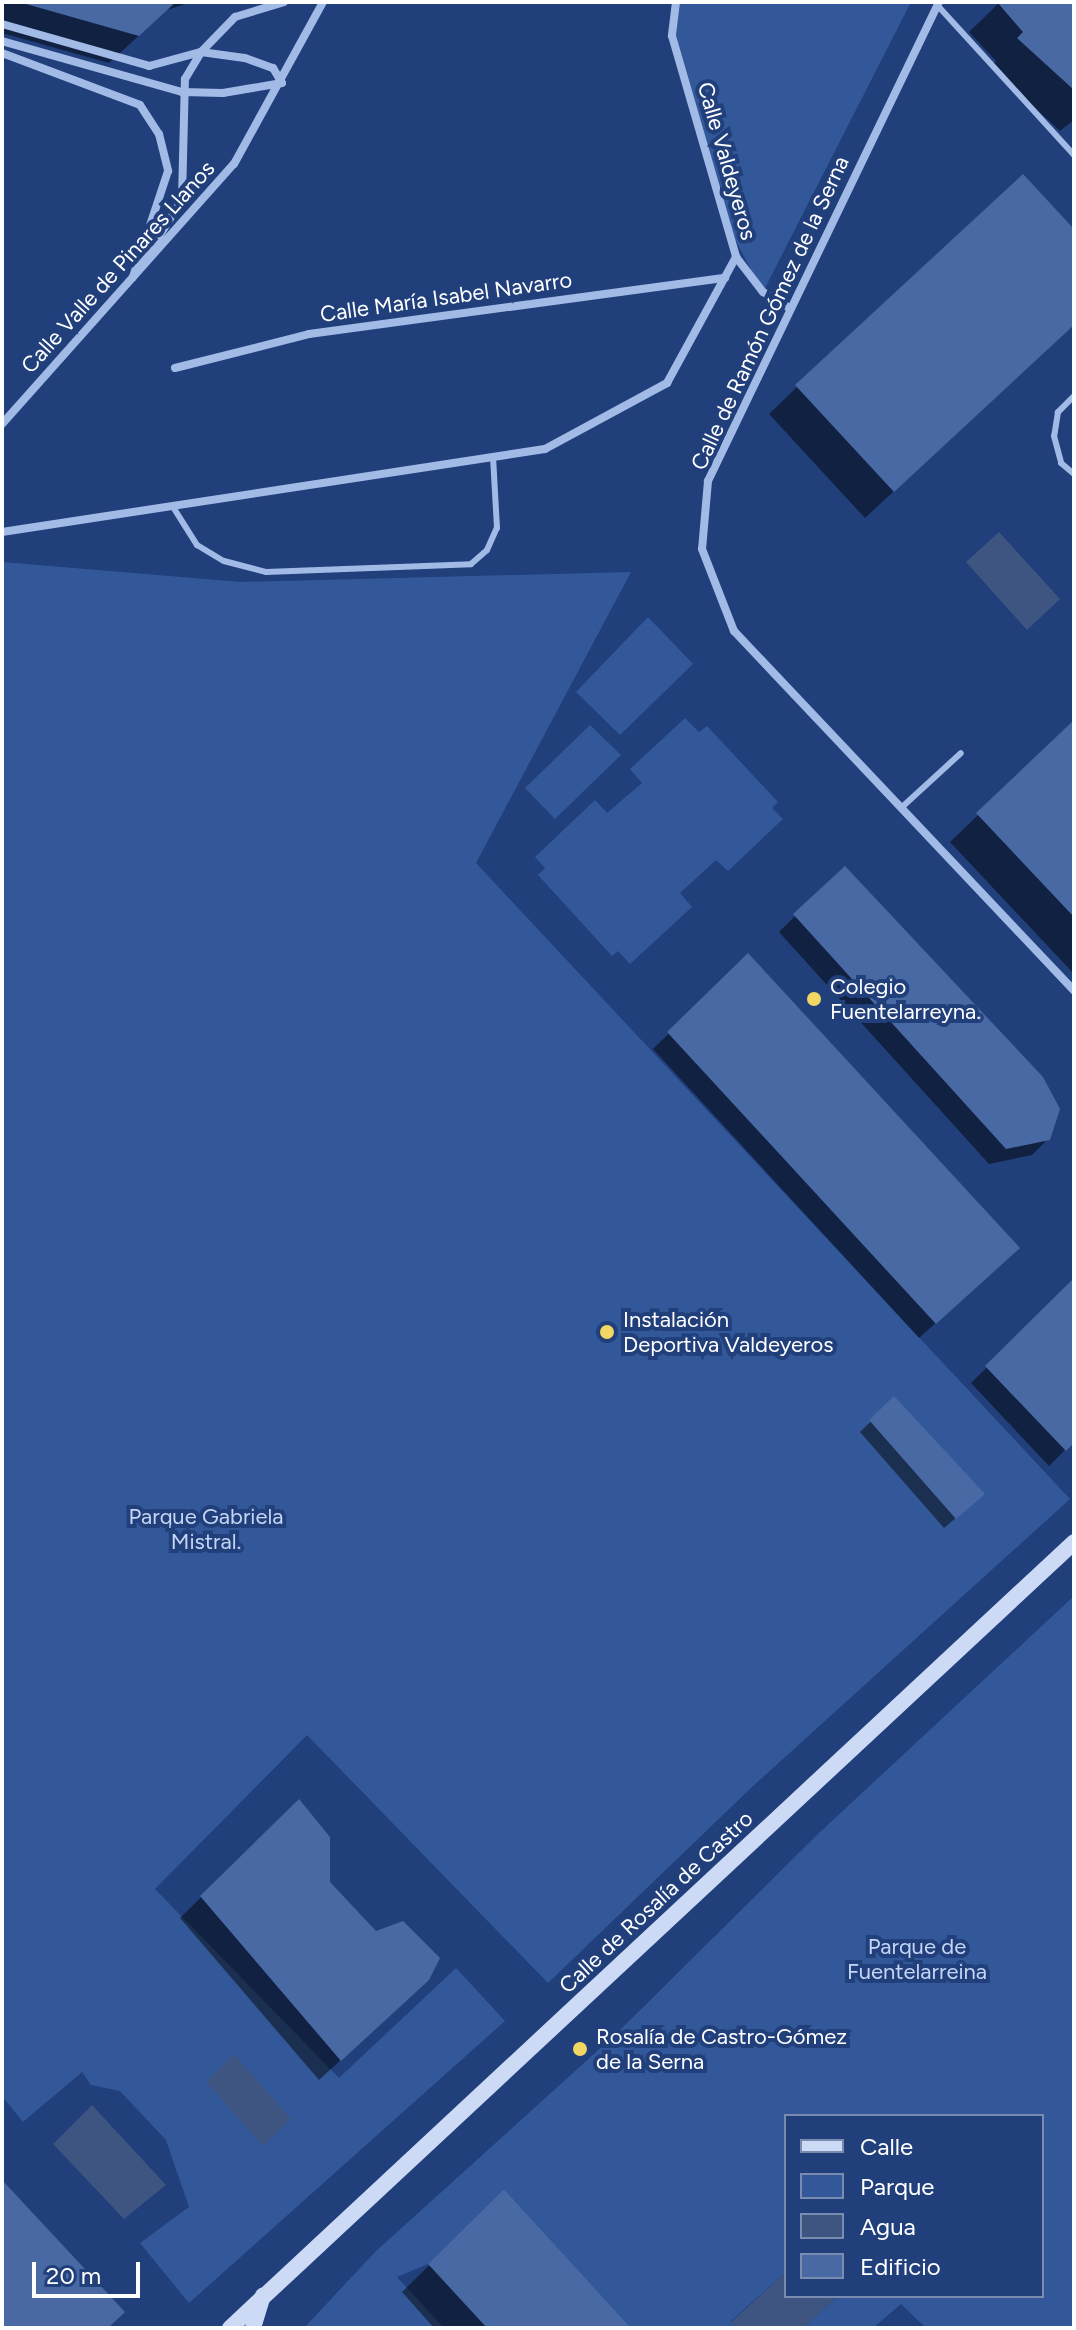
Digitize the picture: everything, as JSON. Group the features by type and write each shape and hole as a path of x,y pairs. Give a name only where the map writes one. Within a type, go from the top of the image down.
{"street":[{"path":"131,281 182,199 182,92 201,52 235,17 284,2"},
{"name":"Calle Valle de Pinares Llanos","path":"2,424 234,164 282,83 323,2"},
{"name":"Calle Valdeyeros","path":"676,2 672,36 736,257 763,292 790,308"},
{"name":"Calle de Ramón Gómez de la Serna","path":"938,4 708,481 702,549 734,631 1074,991"},
{"path":"2,24 149,66 201,52 273,68 282,83 223,93 182,92 2,41"},
{"path":"2,53 140,105 159,134 168,171 131,281"},
{"path":"2,532 545,449 667,383 736,257"},
{"name":"Calle María Isabel Navarro","path":"175,368 309,334 725,278"},
{"name":"Calle de Rosalía de Castro","path":"230,2328 265,2291 1074,1542"},
{"name":"Calle de Rosalía de Castro","path":"253,2328 265,2291"}],"lane":[{"name":"Calle de Ramón Gómez de la Serna","path":"938,4 1074,155"},
{"path":"1074,396 1058,412 1054,436 1055,452 1074,474"},
{"path":"173,507 197,545 224,561 266,572 471,564 487,550 497,528 493,457"},
{"path":"901,808 961,753"}],"green space":[{"path":"676,2 911,2 763,292 722,215 672,36"},
{"name":"Parque Gabriela Mistral.","path":"2,562 241,582 631,572 476,863 1070,1499 752,1787 548,1983 307,1735 155,1889 339,2078 456,1968 505,2021 189,2303 140,2243 189,2207 166,2140 120,2091 91,2085 82,2072 23,2122 2,2096"},
{"path":"648,617 693,664 620,735 576,692"},
{"path":"685,718 699,732 707,726 778,802 772,808 783,819 728,871 716,860 680,893 692,907 630,964 618,951 612,956 538,875 545,868 535,857 595,800 607,813 642,783 630,769"},
{"path":"590,725 621,755 555,819 525,788"},
{"name":"Parque de Fuentelarreina","path":"1074,1596 1074,2328 926,2328 901,2304 873,2328 803,2328 836,2298 1044,2298 1044,2114 784,2114 784,2274 731,2321 737,2328 631,2328 504,2189 428,2264 397,2277 444,2328 304,2328 375,2252 616,2034 819,1833"}],"water":[{"path":"999,532 1060,599 1027,630 966,562"},
{"path":"234,2054 291,2119 263,2146 206,2082"},
{"path":"92,2105 166,2185 124,2219 53,2144"},
{"path":"784,2274 784,2298 836,2298 803,2328 737,2328 731,2322"}],"building":[{"path":"19,2 176,2 139,36"},
{"path":"997,2 1074,2 1074,90 1017,38 1023,32"},
{"path":"1023,174 1074,229 1074,325 894,492 795,385"},
{"path":"1074,720 1074,917 976,813"},
{"path":"845,866 1043,1077 1060,1109 1050,1140 1006,1149 793,914"},
{"path":"748,953 1020,1248 936,1324 667,1032"},
{"path":"1074,1278 1074,1443 1066,1451 985,1366"},
{"path":"894,1396 985,1494 956,1519 869,1420"},
{"path":"299,1799 330,1837 330,1882 376,1931 403,1921 440,1958 429,1980 341,2061 200,1896"},
{"path":"2,2180 125,2312 108,2328 2,2328"},
{"path":"504,2189 631,2328 487,2328 428,2264"}],"place":[{"name":"Colegio Fuentelarreyna.","path":"814,999"},
{"name":"Instalación Deportiva Valdeyeros","path":"607,1332"},
{"name":"Rosalía de Castro-Gómez de la Serna","path":"580,2049"}]}
